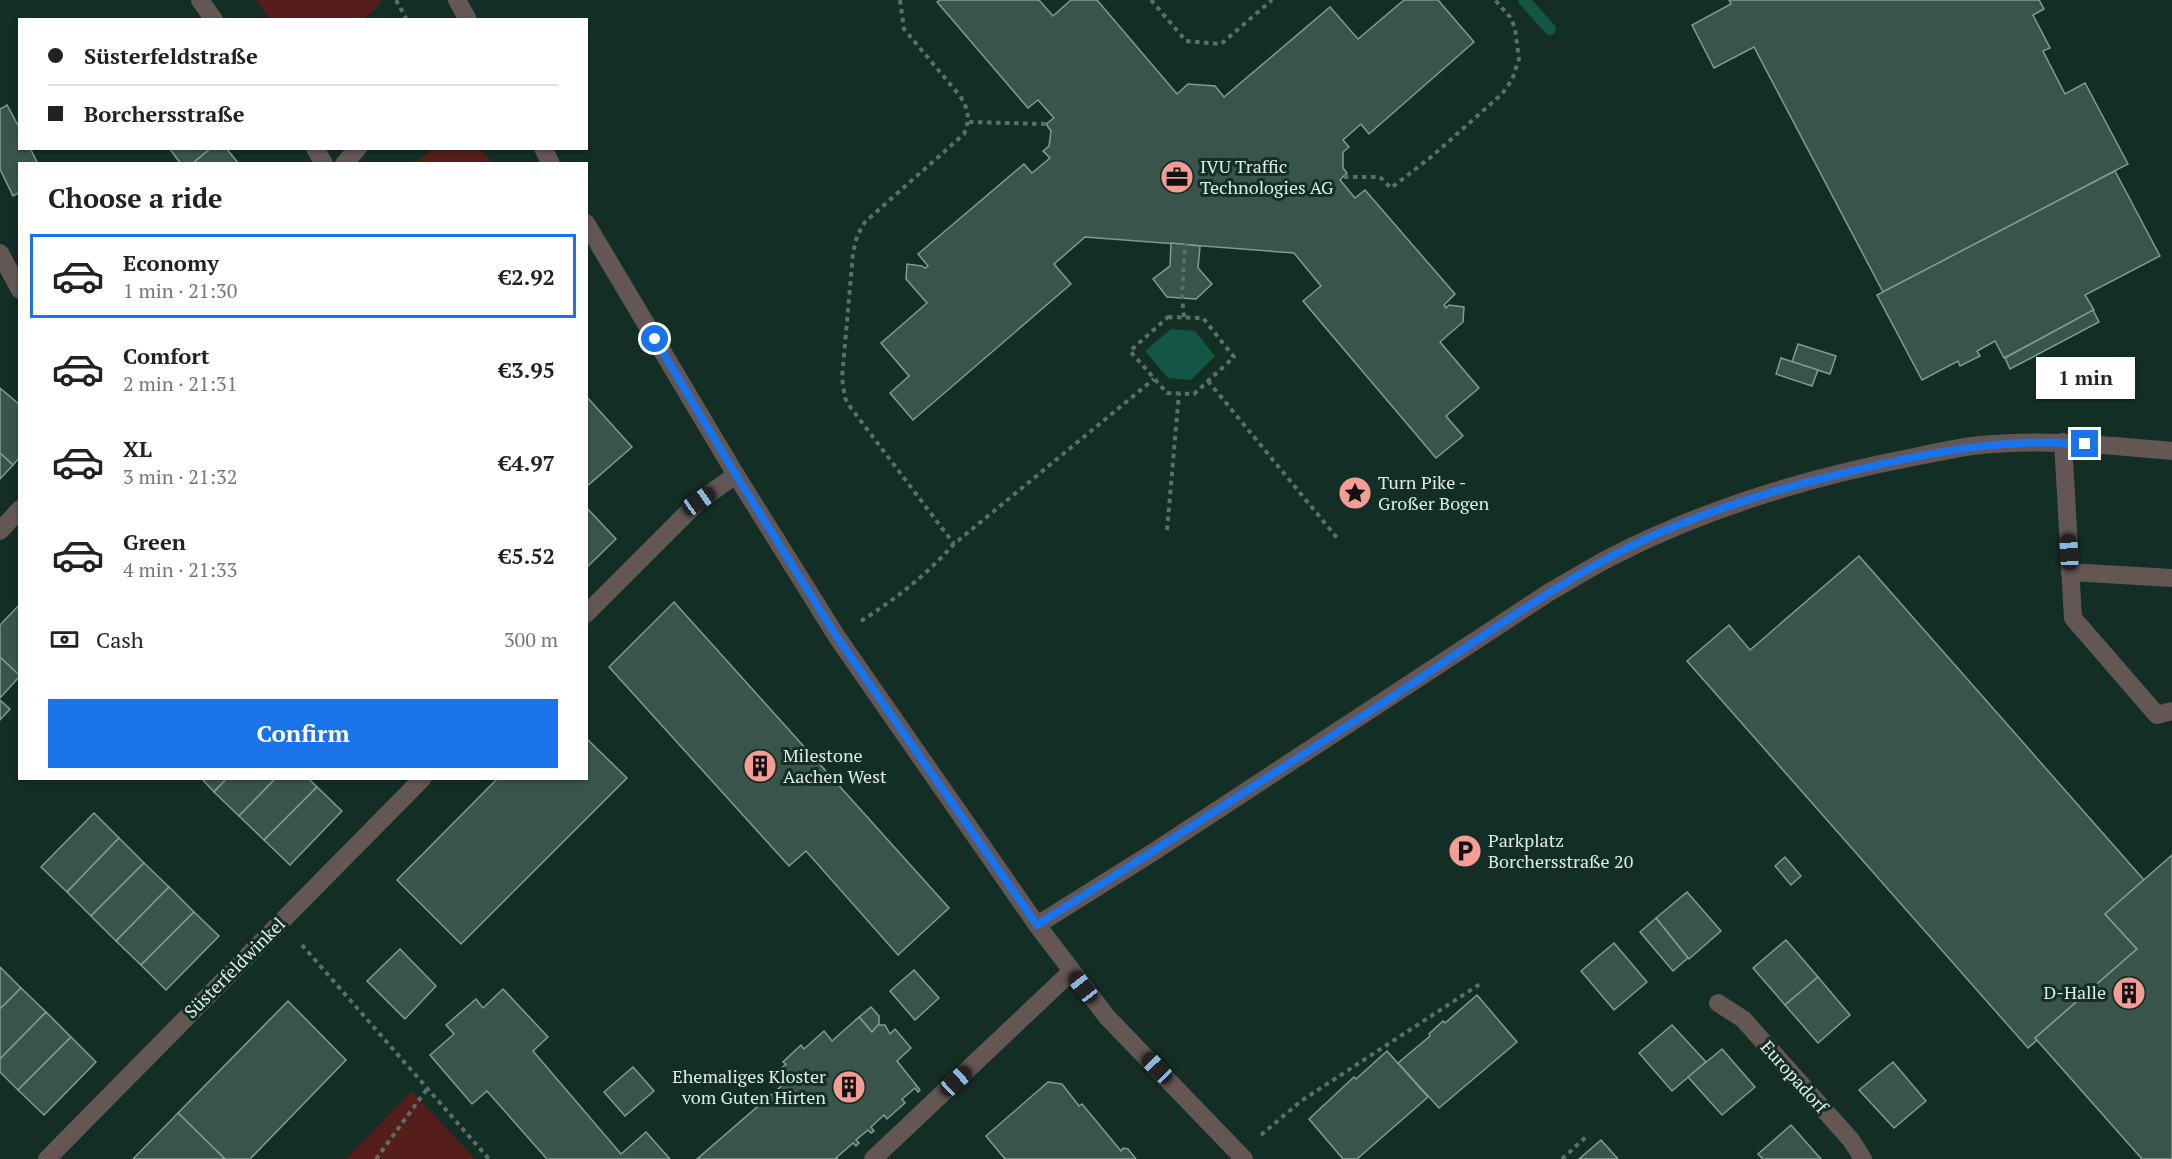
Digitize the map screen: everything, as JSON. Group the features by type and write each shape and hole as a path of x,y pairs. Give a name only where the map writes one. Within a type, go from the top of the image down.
{"street":[{"path":"200,0 213,18"},
{"path":"457,0 467,18"},
{"path":"346,162 356,150"},
{"path":"588,226 736,475 837,637 1037,925 1107,1017 1244,1159"},
{"path":"0,254 18,286"},
{"path":"1037,925 1548,593 1610,557 1672,528 1734,504 1802,483 1882,463 1972,446 2063,442 2172,451"},
{"path":"2063,442 2073,618 2157,715 2172,711"},
{"path":"588,612 699,501 736,475"},
{"path":"0,531 18,511"},
{"path":"2070,572 2172,578"},
{"name":"Süsterfeldwinkel","path":"47,1159 421,780"},
{"path":"873,1159 1071,971"},
{"name":"Europadorf","path":"1718,1003 1743,1018 1851,1140 1863,1159"}],"path":[{"path":"396,0 406,18"},
{"path":"900,0 904,29 960,96 967,107 969,122 964,134 865,222 857,236 853,253 842,378 845,398 851,408 954,544"},
{"path":"1151,0 1186,42 1221,44 1272,0"},
{"path":"1344,177 1380,177 1390,188 1431,157 1502,94 1512,80 1519,59 1515,28 1495,0"},
{"path":"969,122 1046,124"},
{"path":"1184,317 1182,297 1185,244"},
{"path":"1168,317 1203,318 1234,357 1194,394 1167,393 1154,379 1130,351 1168,317"},
{"path":"837,637 888,604 929,572 954,544 1154,379"},
{"path":"1208,381 1338,538"},
{"path":"1167,530 1179,393"},
{"path":"281,921 489,1159"},
{"path":"1286,1112 1394,1038 1480,984"},
{"path":"376,1159 427,1089"},
{"path":"1562,1159 1587,1136"}],"shaded area":[{"path":"256,0 379,0 381,3 365,18 270,18"},
{"path":"432,150 482,150 491,162 415,162"},
{"path":"1171,329 1195,331 1215,356 1191,380 1168,378 1145,351"},
{"path":"412,1091 475,1159 346,1159"}],"building":[{"path":"940,0 1039,0 1053,16 1071,0 1097,0 1177,94 1188,84 1215,86 1224,97 1330,7 1358,39 1404,0 1438,0 1474,42 1369,134 1361,124 1343,140 1349,147 1343,152 1343,168 1347,173 1340,180 1355,198 1365,190 1455,294 1444,305 1446,308 1449,305 1464,307 1463,322 1440,342 1479,388 1446,416 1463,436 1436,458 1303,301 1321,286 1294,253 1085,237 1054,264 1071,284 913,420 890,393 909,376 881,343 927,303 906,279 907,264 925,268 928,266 918,254 1024,164 1032,173 1050,158 1043,151 1049,146 1051,131 1046,124 1054,118 1038,100 1028,108 937,2"},
{"path":"1729,0 2039,0 2044,9 2033,15 2050,48 2043,51 2065,94 2085,83 2128,164 1883,292 1754,47 1714,68 1692,25 1731,4"},
{"path":"7,105 18,125 18,150 31,150 37,162 18,162 18,193 13,196 0,169 0,109"},
{"path":"170,150 209,150 194,162 180,162"},
{"path":"209,150 228,150 237,162 194,162"},
{"path":"2115,171 2160,256 2085,295 2094,310 2004,358 1995,341 1977,351 1980,356 1960,366 1958,361 1922,380 1877,295"},
{"path":"1171,243 1200,246 1198,268 1212,284 1196,299 1167,297 1153,279 1170,266"},
{"path":"2093,310 2099,322 2010,369 2005,358"},
{"path":"1798,344 1836,356 1830,374 1792,362"},
{"path":"1781,358 1818,370 1812,386 1776,374"},
{"path":"0,388 18,403 18,459 13,465 0,453"},
{"path":"588,398 632,447 588,485"},
{"path":"0,453 13,465 0,479"},
{"path":"588,509 616,539 588,566"},
{"path":"1859,556 2144,880 2105,914 2137,949 2035,1038 2037,1040 2028,1048 1687,661 1729,625 1750,650"},
{"name":"Milestone Aachen West","path":"674,602 949,908 898,955 806,851 789,866 609,667"},
{"path":"18,606 18,674 0,657 0,625"},
{"path":"0,657 18,674 18,678 0,698"},
{"path":"0,700 10,709 0,720"},
{"path":"588,740 627,778 461,944 397,880 496,780 588,780"},
{"path":"203,780 225,780 214,792"},
{"path":"225,780 274,780 239,816 214,792"},
{"path":"274,780 310,780 317,787 264,840 239,816"},
{"path":"317,787 342,811 290,865 264,840"},
{"path":"94,813 119,838 67,892 41,867"},
{"path":"119,838 144,863 91,916 67,892"},
{"name":"D-Halle","path":"2172,855 2172,1159 2142,1159 2035,1038 2137,949 2105,914"},
{"path":"1785,857 1801,876 1791,885 1775,866"},
{"path":"144,863 169,887 116,941 91,916"},
{"path":"169,887 194,912 141,965 116,941"},
{"path":"1687,892 1721,931 1689,959 1656,918"},
{"path":"194,912 219,936 166,990 141,965"},
{"path":"1656,918 1688,958 1673,971 1640,932"},
{"path":"1786,940 1818,977 1785,1005 1753,968"},
{"path":"1614,943 1647,982 1614,1010 1581,971"},
{"path":"400,949 436,986 405,1019 367,981"},
{"path":"0,967 21,988 0,1009"},
{"path":"914,970 939,998 915,1020 890,991"},
{"path":"1818,977 1850,1015 1818,1043 1785,1005"},
{"path":"21,988 46,1012 0,1059 0,1009"},
{"name":"Ehemaliges Kloster vom Guten Hirten","path":"503,989 548,1037 533,1051 621,1154 646,1132 670,1159 547,1159 487,1091 472,1104 430,1055 454,1034 446,1025 476,999 483,1008"},
{"path":"1477,995 1517,1042 1439,1108 1398,1063 1430,1036 1429,1034 1443,1021 1445,1023"},
{"path":"288,1001 346,1060 250,1159 225,1159 178,1113"},
{"path":"871,1007 879,1016 879,1025 872,1032 859,1017"},
{"path":"46,1012 71,1037 18,1090 0,1072 0,1059"},
{"name":"Ehemaliges Kloster vom Guten Hirten","path":"859,1017 872,1032 878,1025 885,1025 890,1034 895,1029 911,1048 897,1061 920,1090 918,1092 915,1088 902,1099 905,1103 887,1119 884,1115 871,1127 874,1131 871,1133 868,1130 856,1140 859,1143 856,1146 853,1143 836,1158 838,1159 697,1159 786,1082 779,1070 786,1064 783,1062 801,1045 804,1049 824,1031 832,1041"},
{"path":"1672,1025 1706,1062 1672,1091 1639,1053"},
{"path":"71,1037 96,1062 44,1115 18,1090"},
{"path":"1722,1049 1755,1087 1722,1115 1688,1077"},
{"path":"1387,1051 1428,1097 1357,1159 1343,1159 1309,1119 1354,1077 1356,1079"},
{"path":"1893,1062 1926,1101 1894,1128 1859,1090"},
{"path":"633,1067 654,1091 625,1116 604,1092"},
{"path":"1048,1082 1062,1084 1121,1151 1123,1148 1128,1149 1136,1159 1005,1159 986,1136"},
{"path":"178,1113 225,1159 133,1159"},
{"path":"1791,1125 1821,1159 1763,1159 1758,1154"},
{"path":"1601,1140 1618,1159 1579,1159"}],"waterway":[{"path":"1524,0 1550,29"}],"place":[{"name":"IVU Traffic Technologies AG","path":"1177,177"},
{"name":"Turn Pike - Großer Bogen","path":"1355,493"},
{"name":"Milestone Aachen West","path":"760,766"},
{"name":"Parkplatz Borchersstraße 20","path":"1465,851"},
{"name":"D-Halle","path":"2129,993"},
{"name":"Ehemaliges Kloster vom Guten Hirten","path":"849,1087"}],"route":[{"path":"655,339 837,637 1037,925 1447,661 1548,593 1610,557 1672,528 1734,504 1779,490 1882,463 1972,446 2063,442 2085,444"}]}
